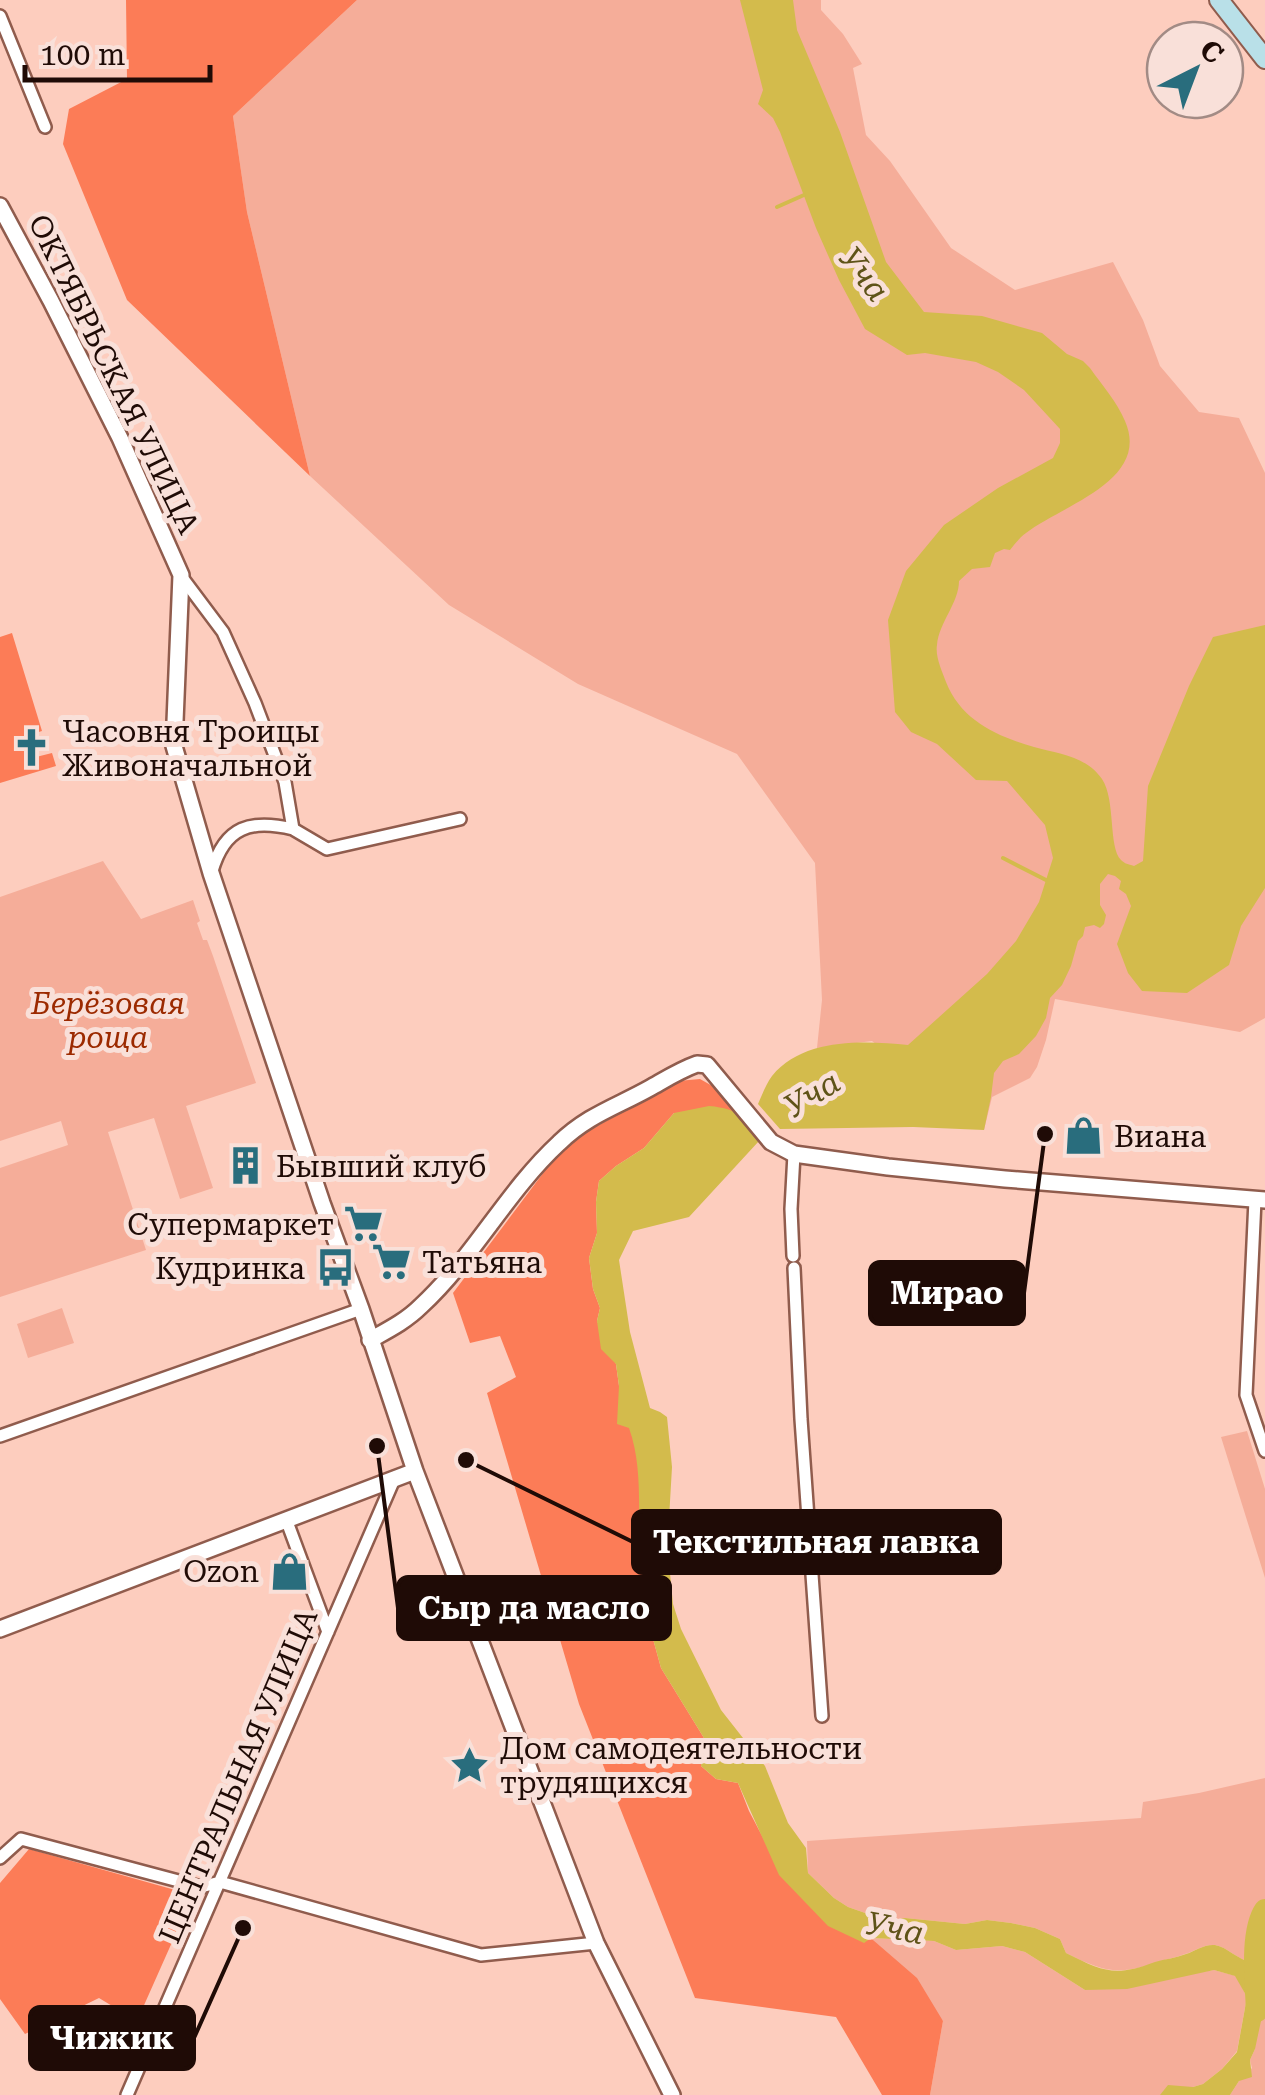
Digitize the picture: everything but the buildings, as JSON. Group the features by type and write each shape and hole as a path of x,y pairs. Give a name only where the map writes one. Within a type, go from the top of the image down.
{"main road":[{"path":"1218,0 1265,59"}],"street":[{"path":"0,16 44,127"},
{"name":"ОКТЯБРЬСКАЯ УЛИЦА","path":"0,206 120,438 180,574 174,746 211,872 415,1471 596,1942 672,2095"},
{"path":"180,574 224,632 284,782 293,829"},
{"path":"211,872 218,852 248,826 270,824 293,829 327,849 460,819"},
{"path":"370,1340 422,1306 532,1171 580,1124 697,1064 707,1065 771,1142 794,1154 1005,1178 1260,1200 1246,1395 1265,1451"},
{"path":"794,1154 791,1209 800,1419 822,1716"},
{"path":"0,1436 361,1309"},
{"path":"0,1630 415,1471"},
{"name":"ЦЕНТРАЛЬНАЯ УЛИЦА","path":"127,2095 395,1477"},
{"path":"286,1519 328,1633"},
{"path":"0,1858 21,1839 201,1887 220,1882 481,1955 596,1942"}],"green space":[{"path":"357,0 821,0 821,10 843,34 862,64 853,68 866,135 890,161 951,248 1015,290 1113,262 1143,320 1160,366 1199,412 1239,418 1265,473 1265,1018 1240,1032 1055,999 1037,1067 1030,1078 992,1097 984,1130 872,1041 817,1048 822,1000 815,863 737,754 578,684 449,605 310,476 247,212 233,116"},
{"name":"Берёзовая роща","path":"103,861 141,919 193,900 200,921 197,923 213,956 256,1083 186,1106 213,1188 180,1199 154,1118 108,1132 146,1250 0,1297 0,1168 68,1145 61,1121 0,1141 0,897"},
{"path":"62,1308 74,1343 28,1358 17,1324"},
{"path":"1247,1431 1265,1489 1265,1578 1221,1437"},
{"path":"1265,1778 1265,1917 1260,1960 1265,1932 1265,2095 1230,2095 1252,2068 1250,2060 1255,2049 1250,1962 1224,1948 1207,1946 1142,1967 1110,1970 1066,1953 1060,1939 1035,1928 987,1920 965,1924 905,1918 888,1921 848,1907 808,1873 807,1841 1141,1818 1143,1802"},
{"path":"871,1938 934,1941 956,1950 1002,1946 1025,1952 1085,1990 1214,1970 1236,1976 1247,1997 1237,2051 1203,2084 1160,2095 930,2095 943,2021"}],"shaded area":[{"path":"126,0 357,0 233,116 247,212 310,476 127,300 63,144 69,109 127,79"},
{"path":"12,633 42,731 22,737 28,759 52,753 56,766 0,783 0,637"},
{"path":"700,1079 716,1088 737,1112 674,1113 644,1148 599,1181 597,1233 589,1258 600,1308 597,1321 616,1364 636,1446 653,1548 644,1606 661,1668 704,1738 701,1766 716,1779 738,1783 770,1851 917,1978 943,2021 930,2095 882,2095 836,2017 695,1998 579,1704 487,1393 516,1377 500,1336 470,1343 453,1293 565,1144 678,1081"},
{"path":"29,1849 193,1895 137,2021 99,1998 25,2034 0,1999 0,1883"}],"water":[{"name":"Уча","path":"740,0 793,0 797,30 840,132 886,262 924,312 982,316 1042,333 1090,368 1125,421 1130,442 1126,460 1115,475 1026,533 1010,550 995,553 990,567 972,569 959,581 937,649 946,682 961,707 993,732 1071,757 1096,771 1109,799 1117,854 1134,866 1143,861 1148,786 1213,637 1265,625 1265,888 1241,926 1229,965 1187,993 1142,991 1128,973 1117,944 1131,906 1119,889 1121,881 1108,874 1100,884 1104,924 1100,928 1085,927 1071,966 1050,998 1046,1018 1036,1036 1019,1054 1003,1061 994,1073 984,1130 780,1129 758,1104 772,1076 801,1054 836,1044 908,1045 987,974 1016,941 1039,902 1053,858 1045,825 1007,781 976,780 937,744 911,732 895,712 888,620 906,571 944,525 998,488 1053,458 1060,443 1060,429 1024,390 998,372 976,362 925,353 907,355 865,329 816,228 780,132 773,118 758,104 763,90"},
{"name":"Уча","path":"709,1106 728,1109 739,1116 759,1141 689,1217 633,1231 619,1260 630,1332 650,1408 667,1417 672,1467 669,1519 653,1547 664,1555 681,1629 721,1710 765,1766 788,1823 806,1848 808,1873 848,1907 888,1921 905,1918 965,1924 987,1920 1035,1928 1060,1939 1066,1953 1110,1970 1141,1967 1211,1945 1250,1962 1261,2021 1250,2060 1252,2077 1239,2081 1230,2095 1160,2095 1168,2085 1203,2084 1237,2052 1247,1997 1235,1976 1214,1970 1127,1989 1085,1990 1025,1952 1002,1946 956,1950 934,1941 871,1938 864,1943 828,1926 779,1875 738,1783 716,1779 701,1766 704,1738 661,1668 644,1606 653,1548 639,1534 636,1454 629,1428 617,1424 616,1364 601,1349 597,1321 600,1308 589,1258 597,1233 599,1181 644,1148 674,1113"}],"waterway":[{"path":"777,207 804,195"},
{"path":"1003,858 1046,880"},
{"path":"1257,2011 1257,1931 1265,1910"}],"place":[{"name":"Часовня Троицы Живоначальной","path":"32,748"},
{"name":"Мирао","path":"1045,1134"},
{"name":"Виана","path":"1084,1136"},
{"name":"Бывший клуб","path":"246,1166"},
{"name":"Супермаркет","path":"364,1224"},
{"name":"Татьяна","path":"392,1262"},
{"name":"Кудринка","path":"335,1268"},
{"name":"Сыр да масло","path":"377,1446"},
{"name":"Текстильная лавка","path":"466,1460"},
{"name":"Ozon","path":"289,1571"},
{"name":"Дом самодеятельности трудящихся","path":"470,1765"},
{"name":"Чижик","path":"243,1928"}]}
